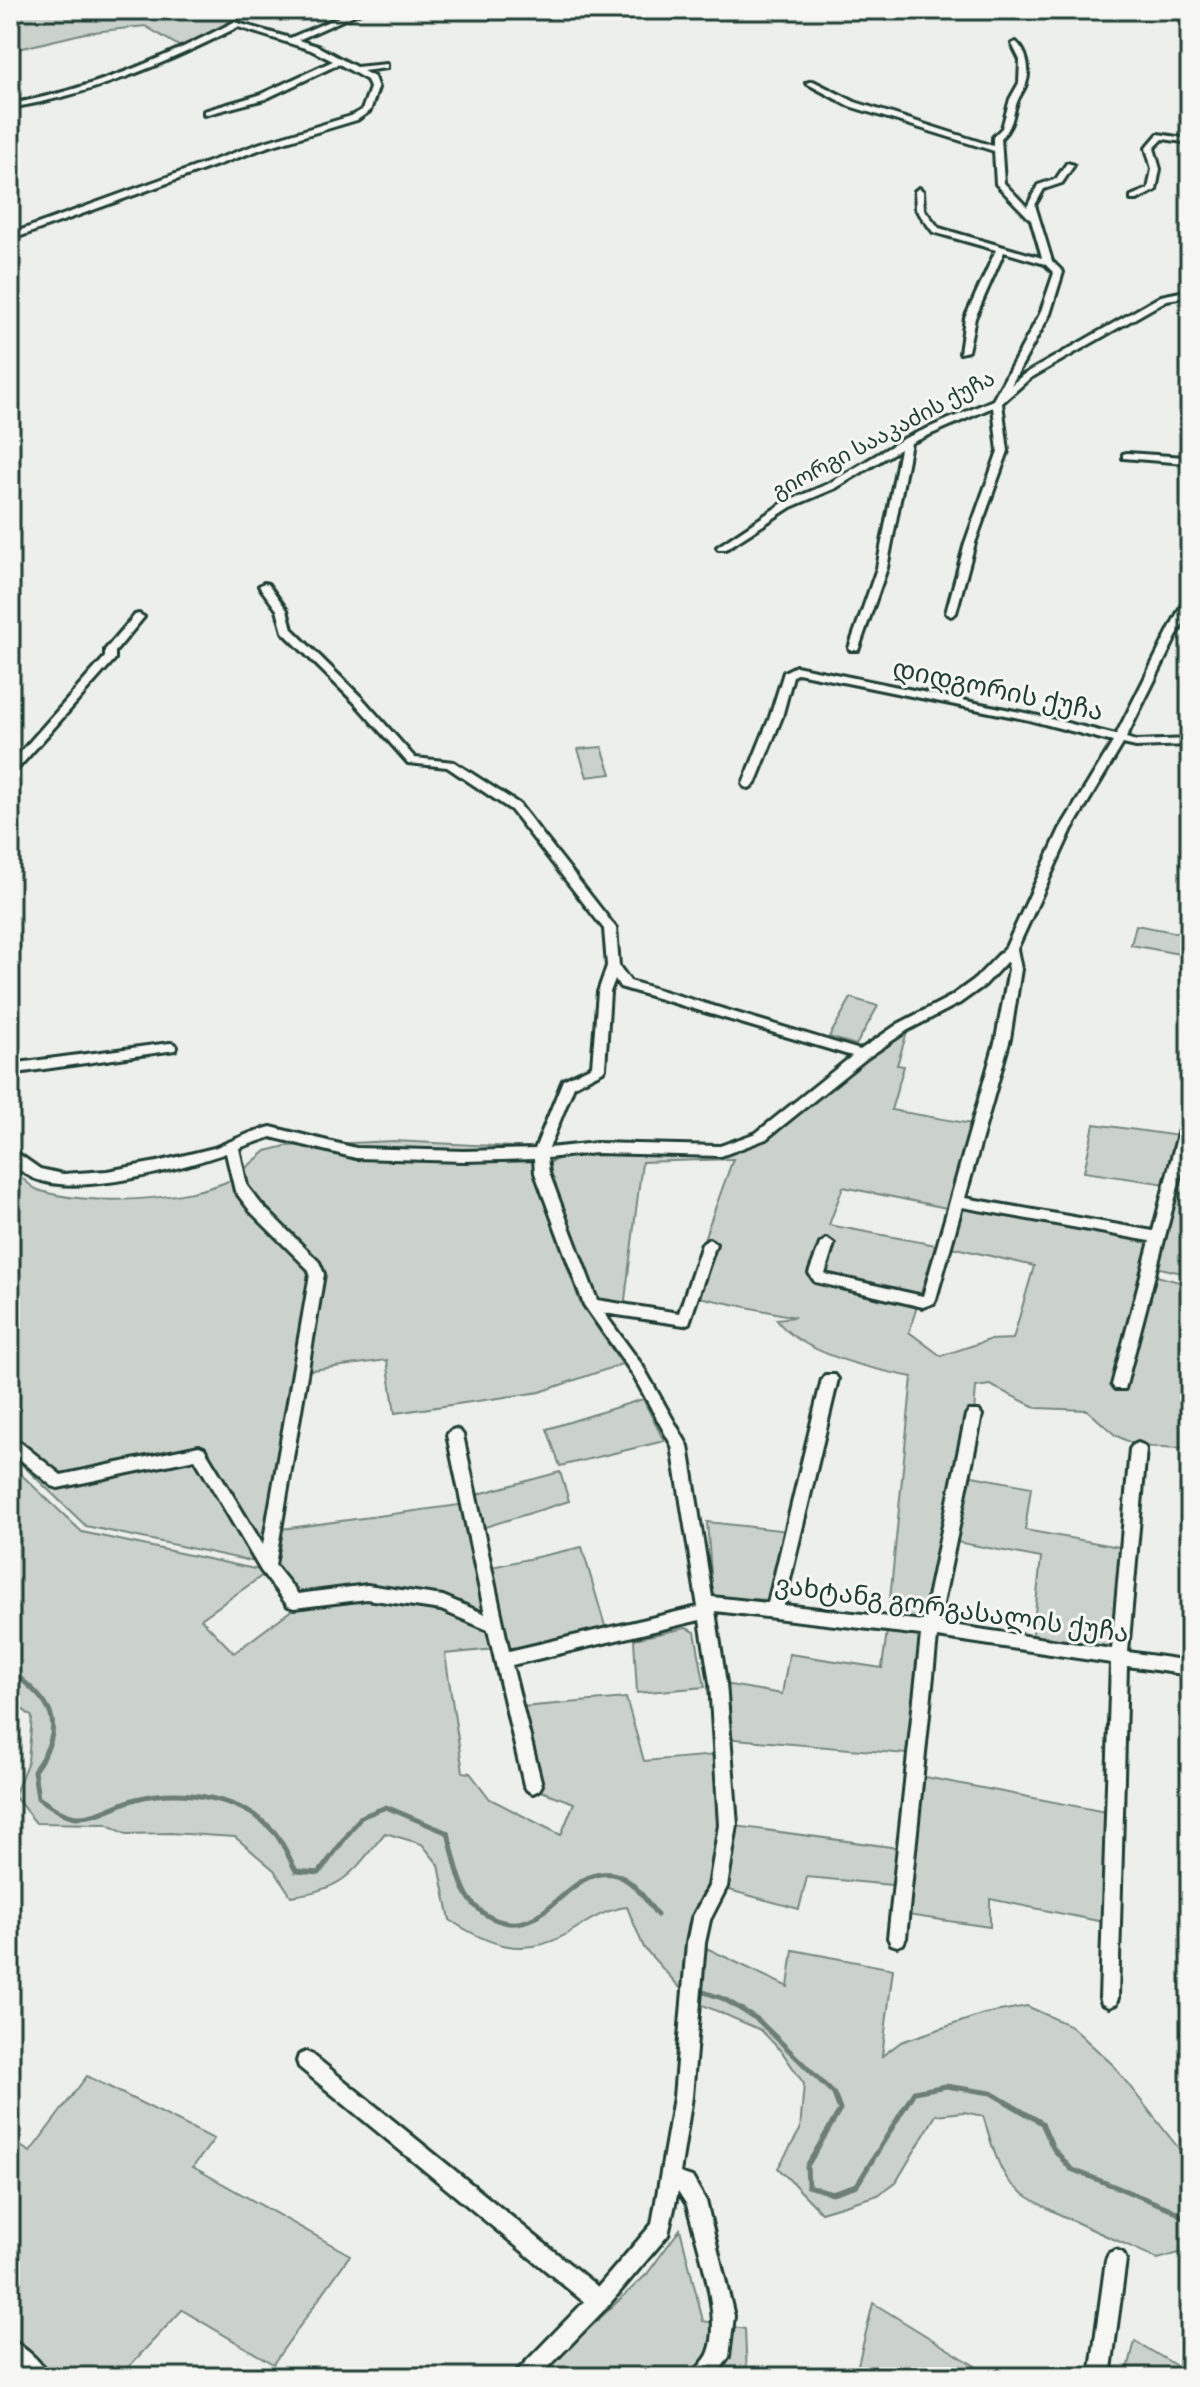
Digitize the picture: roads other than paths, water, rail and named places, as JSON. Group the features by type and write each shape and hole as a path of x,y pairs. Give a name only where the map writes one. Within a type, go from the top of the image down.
{"street":[{"path":"291,41 361,10"},
{"path":"10,106 71,91 163,61 237,24 340,61 371,79 374,88 366,111 354,118 264,145 10,237"},
{"path":"1016,44 1025,72 1006,129 997,137 1000,184 1033,218"},
{"path":"207,113 262,97 340,61"},
{"path":"355,70 384,66"},
{"path":"810,83 852,104 998,150"},
{"path":"1134,198 1152,190 1156,169 1150,148 1161,136 1190,141"},
{"path":"1048,262 1031,205 1041,187 1059,181 1070,165"},
{"path":"919,191 920,209 936,230 1048,262 1059,272 1045,314 997,402 1003,451 970,543 951,613"},
{"path":"963,351 970,318 1001,248"},
{"name":"გიორგი სააკაძის ქუჩა","path":"722,547 787,505 832,486 906,441 997,402 1026,377 1151,305 1164,298 1190,293"},
{"path":"854,648 882,568 906,441"},
{"path":"1127,456 1188,458"},
{"path":"264,586 282,610 287,630 358,700 412,761 450,764 515,807 610,928 613,966 606,983 598,1068 568,1083 540,1153 542,1173 591,1305 637,1369 680,1446 724,1738 728,1825 718,1887 701,1918 696,1943 683,2097 661,2228 599,2301 525,2377"},
{"path":"10,1153 34,1173 76,1179 128,1173 232,1147 257,1134 271,1132 356,1153 464,1156 596,1148 721,1151 761,1136 862,1055 980,982 1011,949 1066,829 1121,737 1190,598"},
{"path":"10,771 111,657 109,652 139,617"},
{"name":"დიდგორის ქუჩა","path":"749,784 776,717 788,674 796,669 1152,745 1190,742"},
{"path":"827,1244 818,1277 926,1302 1003,1039 1015,969 1011,949"},
{"path":"613,966 625,984 862,1055"},
{"path":"10,1069 170,1047"},
{"path":"1120,1385 1157,1237 1185,1154 1190,1114"},
{"path":"232,1147 240,1187 256,1208 314,1266 317,1274 267,1566"},
{"path":"956,1201 1157,1237"},
{"path":"591,1305 684,1319 709,1244"},
{"path":"775,1608 830,1379"},
{"path":"897,1938 930,1629 974,1415"},
{"path":"455,1435 533,1785"},
{"path":"10,1442 58,1482 199,1452 267,1566 290,1597 298,1602 367,1592 443,1603 497,1626"},
{"path":"1109,1998 1119,1658 1138,1449"},
{"name":"ვახტანგ გორგასალის ქუჩა","path":"503,1660 523,1658 706,1607 775,1608 1190,1668"},
{"path":"306,2061 599,2301"},
{"path":"668,2178 685,2184 696,2201 724,2316 719,2357 702,2377"},
{"path":"1100,2377 1116,2260"},
{"path":"10,2350 39,2377"}],"waterway":[{"path":"10,1670 37,1693 51,1715 51,1740 34,1771 38,1798 67,1815 92,1815 153,1796 172,1794 210,1798 229,1803 262,1821 278,1837 296,1871 319,1873 361,1817 386,1807 448,1833 458,1874 469,1898 478,1909 503,1922 519,1923 533,1918 583,1881 597,1875 612,1874 632,1884 657,1915"},
{"path":"701,1991 724,1999 757,2019 834,2094 840,2110 807,2166 808,2186 832,2193 857,2185 914,2092 946,2086 991,2093 1042,2123 1053,2148 1071,2169 1171,2209 1190,2222"}]}
